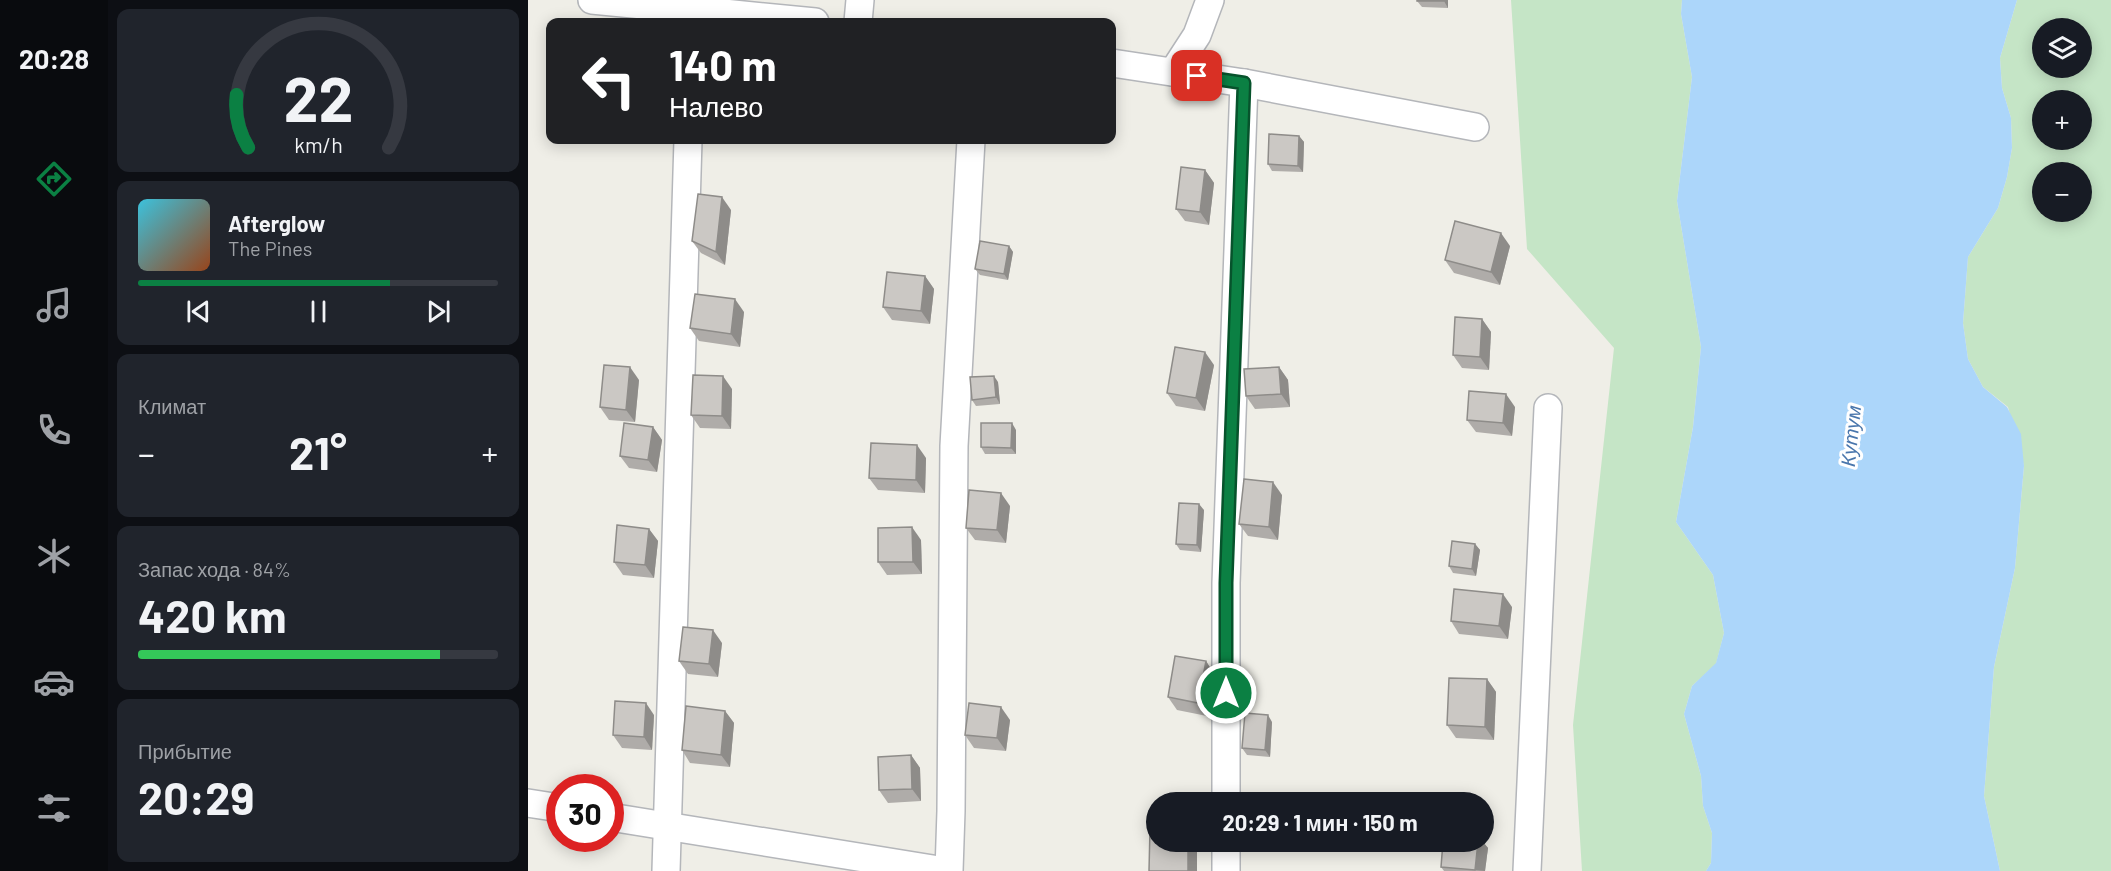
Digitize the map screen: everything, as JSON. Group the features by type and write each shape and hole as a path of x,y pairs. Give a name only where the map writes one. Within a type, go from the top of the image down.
{"street":[{"path":"592,0 691,17 716,18"},
{"path":"858,18 860,0"},
{"path":"1173,72 1197,35 1210,0"},
{"path":"1116,64 1244,83 1475,127"},
{"path":"1226,792 1226,583 1244,83"},
{"path":"666,871 688,144"},
{"path":"624,820 947,871 951,811 954,446 971,144"},
{"path":"1527,871 1548,408"},
{"path":"528,802 546,805"},
{"path":"1226,852 1226,871"}],"green space":[{"path":"1511,0 1682,0 1681,14 1692,77 1677,201 1701,347 1693,427 1676,522 1713,575 1724,633 1716,664 1692,686 1684,714 1701,776 1703,806 1712,833 1711,863 1706,871 1582,871 1573,725 1614,348 1527,249"},
{"path":"2017,0 2111,0 2111,871 2000,871 1984,796 1994,667 2015,568 2024,466 2008,407 1983,387 1968,359 1963,323 1968,257 1998,208 2012,148 2011,118 2002,88 2000,58"}],"water":[{"name":"Кутум","path":"1682,0 2017,0 2000,58 2002,88 2011,118 2012,148 1998,208 1968,257 1963,323 1968,359 1983,387 2007,407 2021,434 2024,466 2015,568 1994,667 1984,796 2000,871 1706,871 1711,863 1712,833 1703,806 1701,776 1684,714 1692,686 1716,663 1724,633 1713,575 1676,522 1693,427 1701,347 1677,201 1692,77 1681,14"}],"building":[{"path":"1444,0 1444,1 1417,1"},
{"path":"1269,134 1299,136 1298,166 1268,164"},
{"path":"1181,167 1205,170 1200,212 1176,209"},
{"path":"698,194 722,197 716,252 692,241"},
{"path":"1455,221 1501,233 1491,272 1445,260"},
{"path":"980,241 1009,246 1004,274 975,269"},
{"path":"887,272 925,276 921,311 883,307"},
{"path":"695,294 735,299 731,334 690,328"},
{"path":"1455,317 1482,319 1480,357 1453,355"},
{"path":"1175,347 1205,352 1196,398 1167,393"},
{"path":"604,365 630,367 626,410 600,407"},
{"path":"1279,367 1281,394 1246,396 1244,369"},
{"path":"693,375 723,376 722,416 691,415"},
{"path":"994,376 996,397 972,400 970,377"},
{"path":"1469,391 1506,394 1503,423 1467,420"},
{"path":"624,423 653,427 648,460 620,456"},
{"path":"981,423 1012,423 1011,448 981,447"},
{"path":"871,443 917,445 916,480 869,478"},
{"path":"1244,479 1273,482 1269,527 1239,524"},
{"path":"969,490 1001,493 997,530 966,528"},
{"path":"1179,503 1199,504 1197,545 1176,544"},
{"path":"617,525 649,529 645,565 614,562"},
{"path":"912,527 913,562 878,562 878,528"},
{"path":"1452,541 1475,544 1472,569 1449,566"},
{"path":"1454,589 1503,594 1499,626 1451,621"},
{"path":"683,627 713,630 709,664 679,661"},
{"path":"1175,656 1206,661 1198,703 1168,697"},
{"path":"1449,678 1487,679 1485,727 1447,725"},
{"path":"615,701 646,703 644,737 613,735"},
{"path":"969,703 1001,707 997,738 965,735"},
{"path":"686,706 725,711 721,755 682,750"},
{"path":"1245,713 1268,715 1265,750 1242,748"},
{"path":"911,755 912,789 879,790 878,757"},
{"path":"1149,852 1188,852 1188,871 1149,871"},
{"path":"1442,852 1477,852 1475,870 1441,867"}],"route":[{"path":"1197,76 1244,83 1226,583 1226,693"}]}
